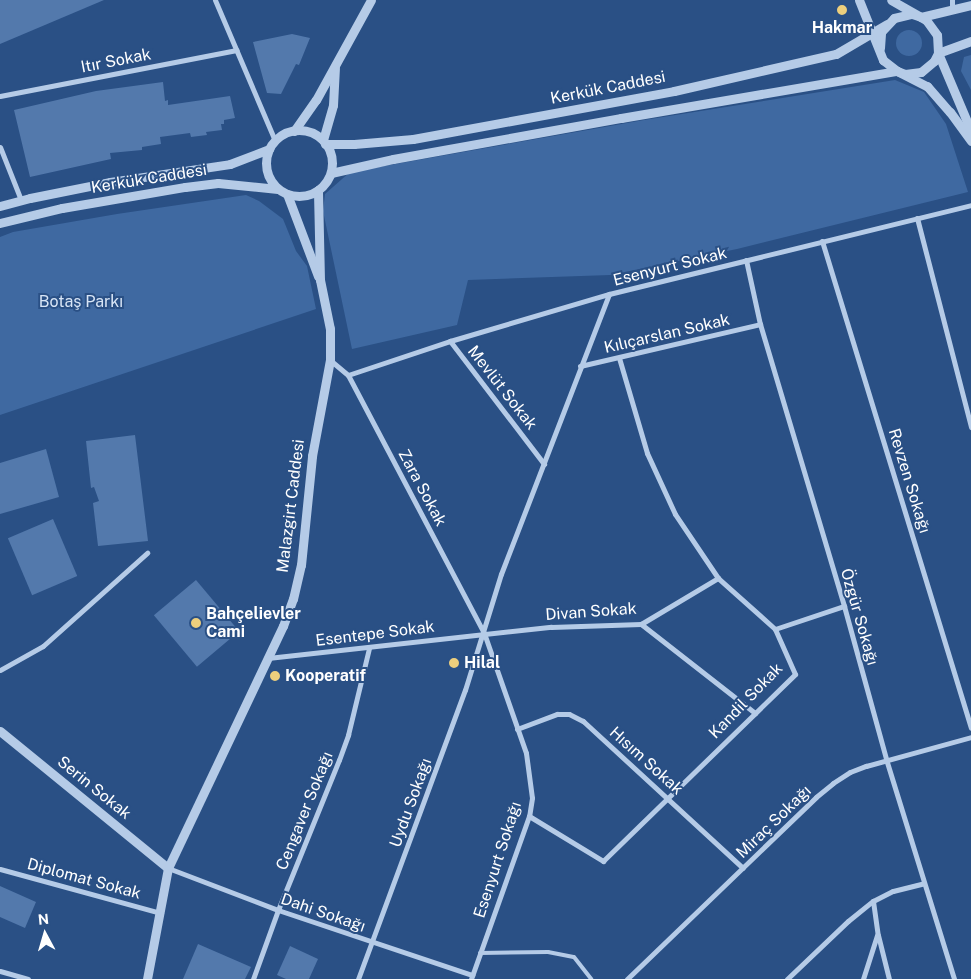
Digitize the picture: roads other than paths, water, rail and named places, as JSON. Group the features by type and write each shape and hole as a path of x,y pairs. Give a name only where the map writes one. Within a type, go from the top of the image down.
{"street":[{"path":"215,0 275,140"},
{"path":"294,131 316,100 371,0"},
{"path":"858,0 889,67 928,86 971,141"},
{"path":"891,0 921,17 935,29 939,41 938,53 934,61 921,72 905,74 897,71"},
{"path":"952,0 952,10"},
{"path":"880,51 882,32 887,24 902,15 921,17 971,5"},
{"name":"Kerkük Caddesi","path":"324,142 354,144 413,139 674,91 836,54 887,24"},
{"path":"938,53 971,41"},
{"name":"Itır Sokak","path":"0,96 237,50"},
{"path":"938,53 971,131"},
{"path":"324,142 333,105 335,65"},
{"name":"Kerkük Caddesi","path":"331,173 393,159 897,71"},
{"path":"304,131 324,142 331,155 331,173 318,190 298,197 287,194 272,183 266,167 269,150 275,140 284,134 304,131"},
{"path":"0,147 22,200 26,216"},
{"name":"Kerkük Caddesi","path":"0,206 110,182 230,164 269,150"},
{"name":"Kerkük Caddesi","path":"0,223 102,201 218,183 278,189"},
{"name":"Malazgirt Caddesi","path":"147,979 168,868 268,658 293,599 301,565 314,447 330,360 330,330 320,280 318,190"},
{"path":"287,194 320,280"},
{"name":"Esenyurt Sokak","path":"484,634 501,574 609,294 971,205"},
{"path":"917,218 971,427"},
{"name":"Revzen Sokağı","path":"822,242 971,728"},
{"name":"Özgür Sokağı","path":"746,260 760,324 844,606 886,759 954,979"},
{"path":"450,341 609,294"},
{"name":"Kılıçarslan Sokak","path":"580,366 760,324"},
{"name":"Mevlüt Sokak","path":"348,375 450,341 544,464"},
{"name":"Kandil Sokak","path":"529,816 603,861 795,674 775,629 718,578 684,528 659,480 636,419 619,358"},
{"name":"Zara Sokak","path":"330,360 348,375 484,634"},
{"path":"0,670 43,646 147,553"},
{"name":"Divan Sokak","path":"484,634 551,627 641,624 718,578"},
{"path":"775,629 844,606"},
{"path":"641,624 755,713"},
{"name":"Esentepe Sokak","path":"268,658 484,634"},
{"name":"Esenyurt Sokağı","path":"472,977 529,816 532,798 530,774 517,729 484,634"},
{"name":"Uydu Sokağı","path":"358,979 373,944 484,634"},
{"name":"Cengaver Sokağı","path":"253,979 278,910 348,735 369,648"},
{"name":"Hısım Sokak","path":"517,729 557,714 569,714 583,721 744,868"},
{"name":"Serin Sokak","path":"0,731 168,868"},
{"name":"Miraç Sokağı","path":"627,979 816,797 850,772 886,759 971,737"},
{"name":"Dahi Sokağı","path":"168,868 278,910 472,977"},
{"name":"Diplomat Sokak","path":"0,869 161,913"},
{"path":"786,979 848,921 873,901 893,891 924,883"},
{"path":"873,901 878,935 889,979"},
{"path":"863,979 878,935"},
{"path":"0,971 28,979"}],"lane":[{"path":"480,953 548,952 574,957 591,979"}],"place":[{"name":"Hakmar","path":"842,10"},
{"name":"Bahçelievler Cami","path":"196,623"},
{"name":"Hilal","path":"454,663"},
{"name":"Kooperatif","path":"275,676"}],"park label":[{"name":"Botaş Parkı","path":"81,302"}]}
